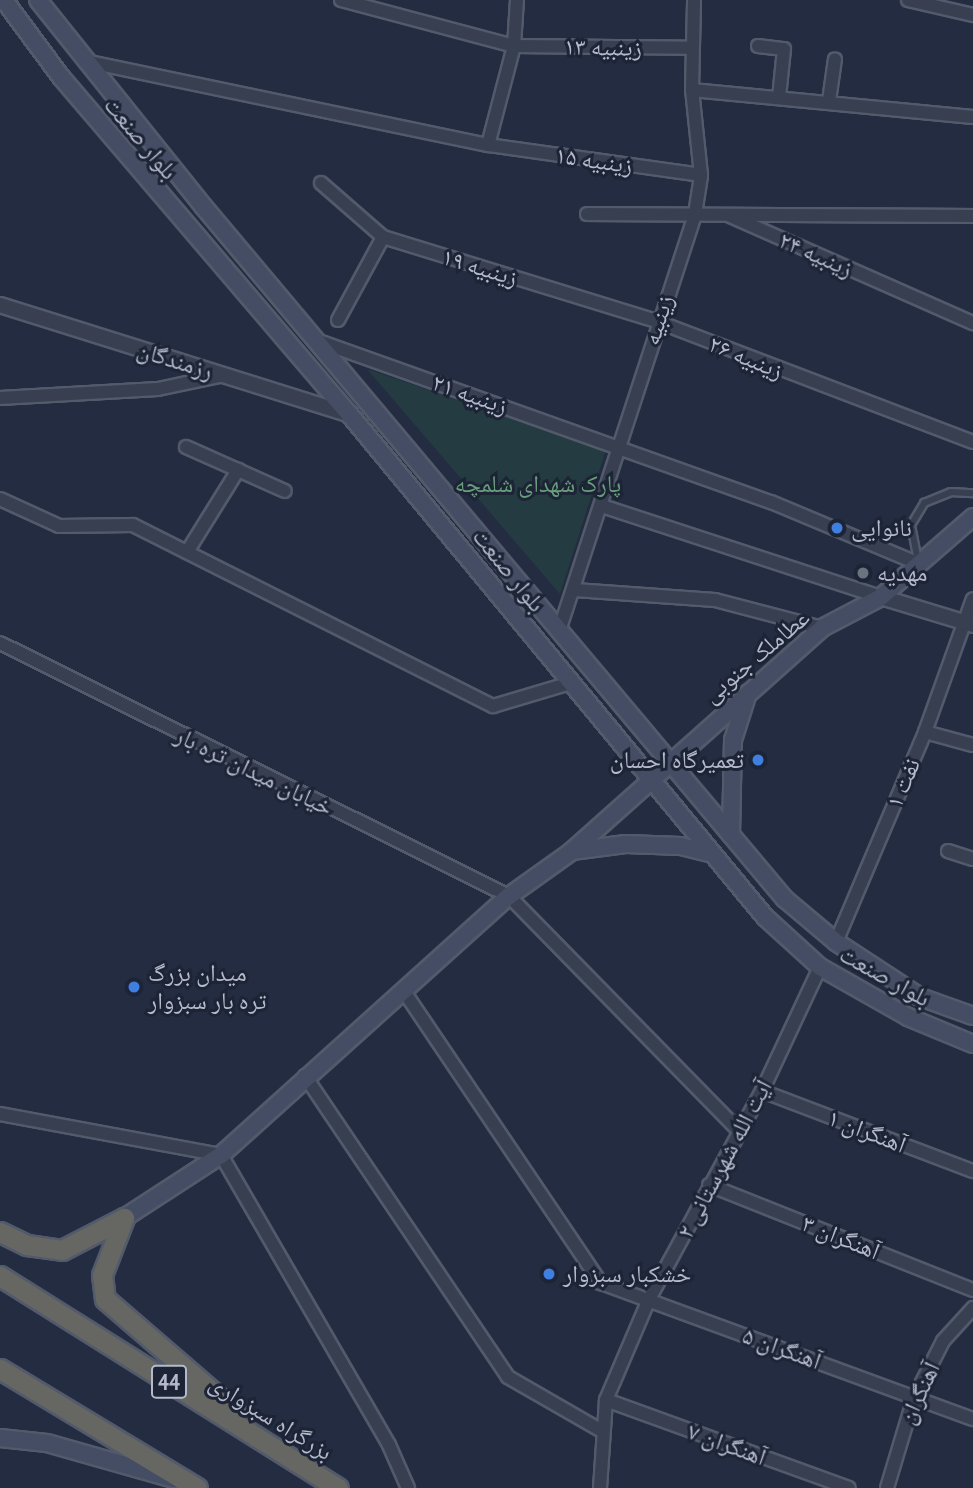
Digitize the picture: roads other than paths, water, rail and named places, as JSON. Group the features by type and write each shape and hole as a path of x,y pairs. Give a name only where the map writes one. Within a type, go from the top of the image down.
{"highway":[{"path":"0,1232 27,1245 62,1250 124,1218"},
{"path":"124,1218 102,1275 105,1299 299,1464"},
{"name":"بزرگراه سبزواری","path":"0,1276 338,1488"},
{"path":"0,1369 193,1485"}],"main road":[{"name":"بلوار صنعت","path":"4,0 182,222 350,415 502,596 570,683 765,917 820,967 908,1017 973,1044"},
{"name":"بلوار صنعت","path":"38,0 83,61 203,206 321,342 559,631 670,758 785,900 836,942 920,997 973,1016"},
{"path":"182,222 203,206"},
{"name":"عطاملک جنوبی","path":"124,1218 222,1155 305,1076 509,897 572,850 670,758 822,628 881,597 973,518"},
{"path":"502,596 518,582"},
{"path":"731,835 733,740 748,692"},
{"path":"572,850 626,844 681,846 712,854"},
{"path":"765,917 785,900"},
{"path":"0,1438 47,1443 193,1485"}],"street":[{"name":"زینبیه ۱۳","path":"341,0 514,46 692,48"},
{"path":"488,145 514,46 517,0"},
{"name":"زینبیه","path":"559,631 602,506 656,321 695,214 701,175 692,90 694,0"},
{"path":"908,0 973,15"},
{"path":"758,46 784,49 779,97"},
{"path":"829,101 835,59"},
{"name":"زینبیه ۱۵","path":"83,61 488,145 701,175"},
{"path":"692,90 829,101 973,117"},
{"name":"زینبیه ۱۹","path":"321,183 383,237 656,321"},
{"name":"زینبیه ۲۴","path":"723,213 973,323"},
{"path":"587,214 973,216"},
{"path":"338,320 383,237"},
{"name":"رزمندگان","path":"0,305 350,415"},
{"name":"زینبیه ۲۶","path":"656,321 835,393 973,442"},
{"name":"زینبیه ۲۱","path":"321,342 771,502 919,564"},
{"path":"0,398 158,389 224,375"},
{"path":"186,447 285,491"},
{"path":"187,552 238,470"},
{"path":"0,499 60,526 133,525 493,706 570,683"},
{"path":"602,506 968,623"},
{"path":"575,590 715,600 822,628"},
{"name":"نفت ۱","path":"836,942 925,732 968,623 973,599"},
{"name":"خیابان میدان تره بار","path":"0,643 509,897 740,1132"},
{"path":"925,732 973,745"},
{"path":"948,851 973,859"},
{"name":"آیت الله شهرستانی ۲","path":"600,1488 600,1430 606,1400 649,1299 762,1091 820,967"},
{"name":"آهنگران ۵","path":"403,990 601,1283 973,1419"},
{"path":"305,1076 508,1377 600,1430"},
{"name":"آهنگران ۱","path":"762,1091 973,1171"},
{"path":"0,1114 222,1155 389,1445 408,1488"},
{"name":"آهنگران ۳","path":"709,1185 973,1290"},
{"name":"آهنگران","path":"887,1488 914,1398 943,1341 973,1308"},
{"name":"آهنگران ۷","path":"606,1400 849,1488"}],"lane":[{"path":"919,564 911,525 924,502 951,492 973,493"}],"place":[{"name":"نانوایی","path":"837,528"},
{"name":"مهدیه","path":"863,573"},
{"name":"تعمیرگاه احسان","path":"758,760"},
{"name":"میدان بزرگ تره بار سبزوار","path":"134,987"},
{"name":"خشکبار سبزوار","path":"549,1274"}],"park label":[{"name":"پارک شهدای شلمچه","path":"538,484"}]}
